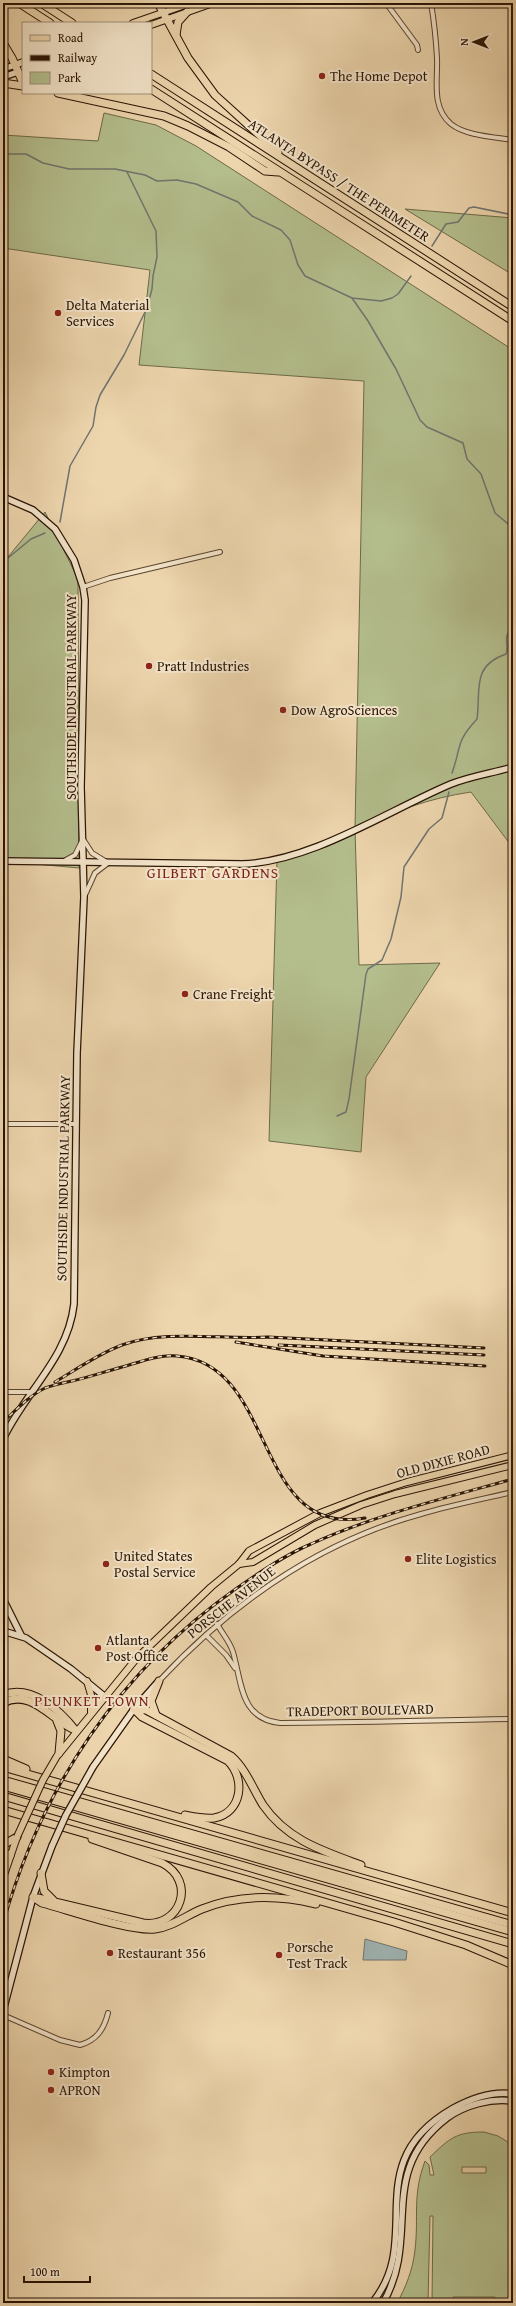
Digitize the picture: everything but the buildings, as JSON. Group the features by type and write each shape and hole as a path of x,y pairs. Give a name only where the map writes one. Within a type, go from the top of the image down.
{"highway":[{"path":"19,3 48,22"},
{"path":"41,3 70,22"},
{"path":"158,3 191,63 215,95 293,165"},
{"path":"176,3 191,3"},
{"path":"176,36 178,22 187,12"},
{"path":"3,43 3,62"},
{"path":"3,43 19,69 22,80"},
{"name":"ATLANTA BYPASS / THE PERIMETER","path":"152,75 513,307"},
{"path":"3,83 22,86"},
{"name":"ATLANTA BYPASS / THE PERIMETER","path":"152,90 513,321"},
{"path":"63,94 164,116 188,126 228,147 265,171 280,173"},
{"path":"158,1716 153,1710 151,1702 159,1681"},
{"path":"3,1695 21,1692 33,1695 68,1721 76,1731"},
{"path":"3,1702 14,1699 26,1700 76,1731"},
{"path":"134,1708 146,1710 231,1756 239,1765 274,1819 296,1838 395,1878"},
{"path":"134,1708 142,1717 228,1762 236,1771 240,1783 235,1803 227,1812 214,1818 154,1810"},
{"path":"56,1719 61,1731 58,1755"},
{"path":"3,1759 52,1780"},
{"path":"3,1767 513,1912"},
{"path":"3,1780 513,1925"},
{"path":"3,1786 513,1932"},
{"path":"3,1796 513,1944"},
{"path":"3,1810 394,1922 466,1945 513,1965"},
{"path":"33,1897 53,1900 143,1923 153,1924 164,1920 173,1914 180,1903 182,1891 176,1874 162,1863 55,1825"},
{"path":"3,1846 17,1837"},
{"path":"3,1851 7,1856"},
{"path":"41,1873 44,1891 53,1900"},
{"path":"33,1897 42,1903 146,1929 165,1927 218,1904 251,1897 278,1897 301,1900 394,1922"},
{"path":"495,1938 513,1947"}],"main road":[{"path":"152,24 191,3"},
{"path":"138,22 187,12 213,3"},
{"name":"OLD DIXIE ROAD","path":"3,1878 7,1856 43,1780 58,1755 76,1731 104,1696 153,1642 239,1564 249,1551 302,1522 378,1491 513,1455"},
{"name":"OLD DIXIE ROAD","path":"239,1564 253,1562 315,1525 378,1499 513,1465"},
{"path":"87,1681 91,1695 91,1712"}],"street":[{"path":"386,3 409,33 418,50"},
{"path":"431,3 437,58 435,88 440,110 451,124 459,128 513,140"},
{"path":"3,69 19,69"},
{"path":"3,77 19,69"},
{"name":"SOUTHSIDE INDUSTRIAL PARKWAY","path":"3,497 33,510 55,529 70,550 83,587 85,617 81,787 84,897 77,1053 76,1224 73,1315 68,1333 60,1352 13,1419 3,1439"},
{"path":"83,587 110,578 220,552"},
{"path":"3,861 254,863 285,859 314,849 454,784 513,767"},
{"path":"62,862 74,855 83,839 94,855 99,859 109,862"},
{"name":"SOUTHSIDE INDUSTRIAL PARKWAY","path":"84,897 95,873 109,862"},
{"path":"3,1124 76,1124"},
{"path":"3,1392 32,1392"},
{"name":"PORSCHE AVENUE","path":"3,2011 33,1897 41,1873 66,1815 93,1767 134,1708 159,1681 218,1624 253,1596 297,1566 330,1549 379,1528 421,1514 513,1492"},
{"path":"3,1599 21,1635"},
{"name":"TRADEPORT BOULEVARD","path":"218,1624 232,1650 248,1705 261,1718 273,1723 372,1723 424,1719 513,1719"},
{"path":"3,1631 21,1635 87,1681 104,1696"},
{"name":"TRADEPORT BOULEVARD","path":"206,1634 226,1655 238,1673"},
{"path":"3,2015 60,2040 80,2044 98,2035 102,2030 108,2013"},
{"path":"372,2303 385,2282 392,2266 395,2246 396,2189 405,2158 412,2145 429,2124 464,2102 484,2096 513,2094"},
{"path":"383,2303 396,2274 401,2255 403,2195 409,2166 416,2152 434,2128 453,2114 468,2106 487,2102 513,2101"}],"green space":[{"path":"104,113 156,125 196,146 513,350 513,848 471,792 440,798 412,806 355,829 359,965 440,963 366,1077 361,1152 269,1141 277,860 355,828 364,381 139,365 150,270 3,248 3,135 98,141"},
{"path":"405,209 513,218 513,275"},
{"path":"45,512 78,579 79,868 3,861 3,563"},
{"path":"474,2132 484,2132 498,2136 513,2145 513,2303 496,2303 495,2297 453,2297 453,2303 432,2303 433,2216 430,2216 428,2303 397,2303 409,2278 413,2264 416,2238 417,2196 421,2173 425,2161 429,2165 430,2175 434,2175 430,2157 454,2137","holes":["462,2167 486,2167 486,2173 462,2173"]}],"shaded area":[{"path":"365,1939 407,1951 406,1960 363,1960"}],"waterway":[{"path":"3,154 26,154 43,163 69,169 115,169 145,175 157,181 177,180 196,184 238,202 252,216 281,230 290,240 298,265 305,276 352,298 381,301 392,298 398,294 411,276"},
{"path":"60,522 70,466 93,426 96,407 100,395 124,355 147,308 152,289 157,257 156,231 127,172"},
{"path":"432,246 446,224 458,222 469,208 474,207 513,215"},
{"path":"352,298 368,321 396,369 420,420 427,427 463,443 467,459 481,474 495,513 513,528"},
{"path":"3,562 31,539 45,533"},
{"path":"452,773 462,739 477,719 482,672 487,665 506,654 507,634 513,628"},
{"path":"337,1116 346,1112 349,1099 366,974 368,969 382,960 391,939 401,897 404,867 429,829 442,818 449,792"}],"railway":[{"path":"55,1382 104,1353 122,1345 156,1337 268,1337 484,1348"},
{"path":"236,1342 323,1356 485,1366"},
{"path":"279,1345 484,1355"},
{"path":"3,1422 28,1399 45,1388 162,1356 177,1356 209,1366 233,1388 251,1416 282,1478 302,1502 329,1517 365,1518"},
{"path":"3,1924 19,1874 39,1825 63,1779 90,1735 122,1694 156,1656 195,1620 237,1588 264,1570 292,1553 311,1544 360,1524 436,1500 513,1479"}],"place":[{"name":"The Home Depot","path":"322,76"},
{"name":"Delta Material Services","path":"58,313"},
{"name":"Pratt Industries","path":"149,666"},
{"name":"Dow AgroSciences","path":"283,710"},
{"name":"Crane Freight","path":"185,994"},
{"name":"Elite Logistics","path":"408,1559"},
{"name":"United States Postal Service","path":"106,1564"},
{"name":"Atlanta Post Office","path":"98,1648"},
{"name":"Restaurant 356","path":"110,1953"},
{"name":"Porsche Test Track","path":"279,1955"},
{"name":"Kimpton","path":"51,2072"},
{"name":"APRON","path":"51,2090"}],"district":[{"name":"GILBERT GARDENS","path":"213,872"},
{"name":"PLUNKET TOWN","path":"92,1700"}]}
